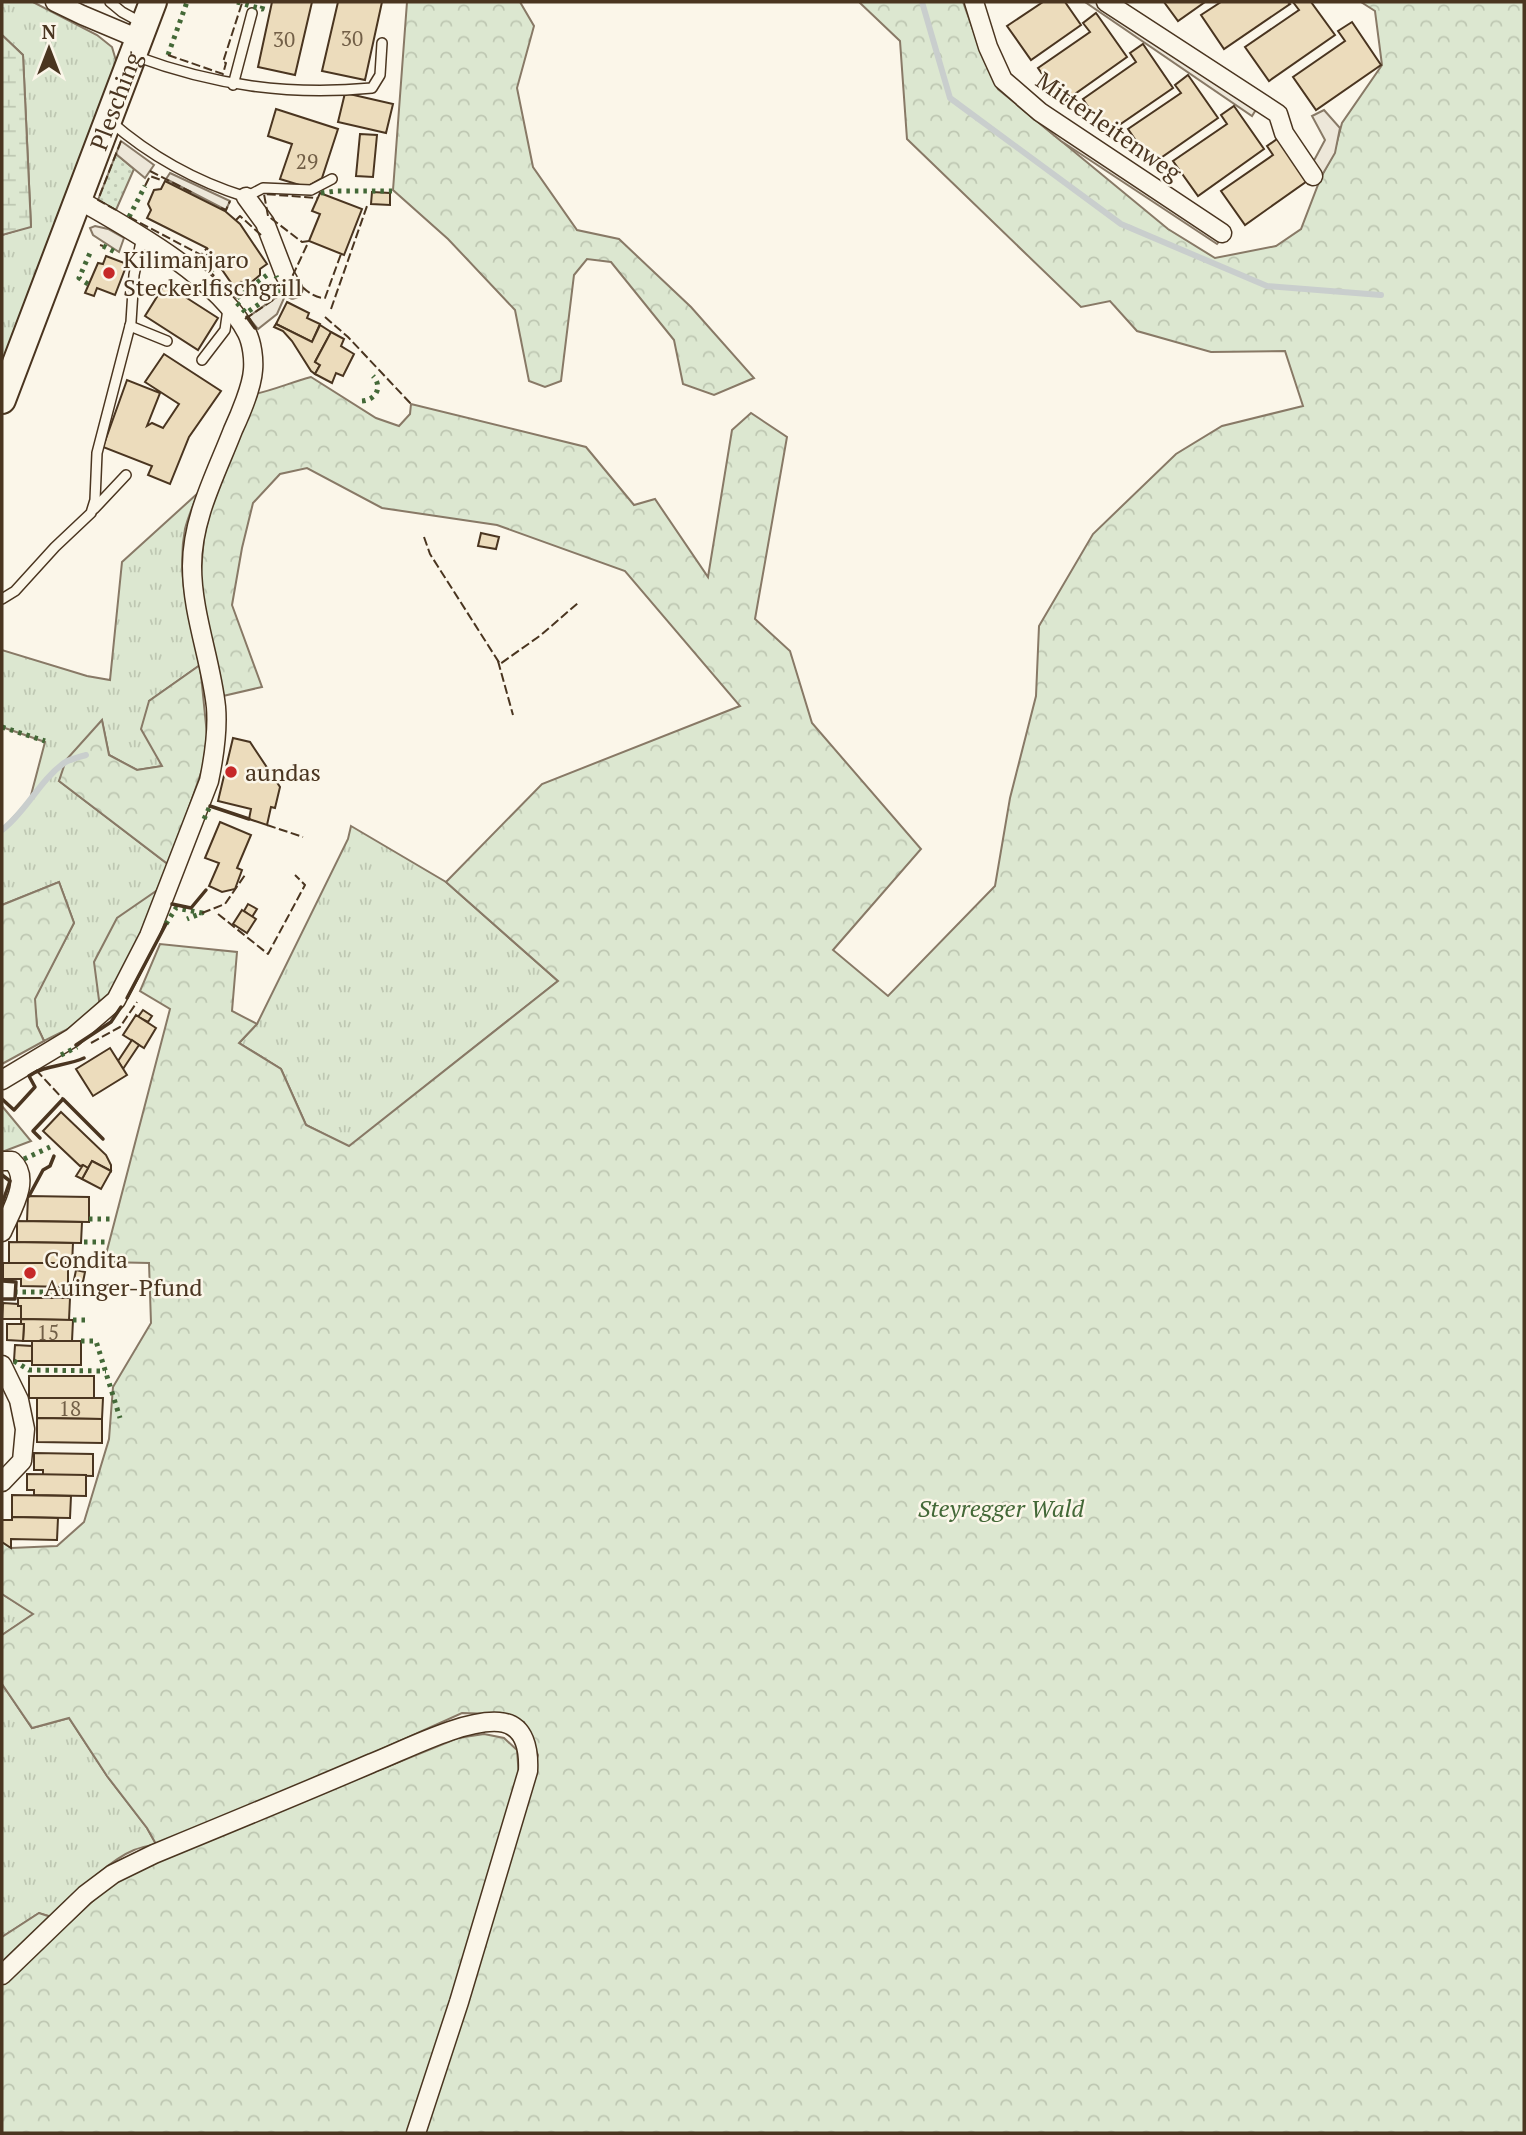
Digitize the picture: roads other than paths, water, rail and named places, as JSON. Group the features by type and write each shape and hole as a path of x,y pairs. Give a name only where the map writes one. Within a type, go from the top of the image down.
{"main road":[{"name":"Plesching","path":"2,400 142,30"}],"street":[{"path":"55,2 91,20 142,30"},
{"name":"Mitterleitenweg","path":"974,2 988,47 1003,80 1040,112 1222,233"},
{"path":"1106,2 1278,114 1284,133 1312,176"},
{"path":"246,197 265,223 293,289"},
{"path":"2,1080 72,1038 117,1000 149,936 209,781 216,709 194,597 193,550 195,532 215,470 233,430 253,372 248,335 229,307 183,266 142,237 79,200"},
{"path":"2,1161 12,1161 18,1167 22,1179 2,1232"},
{"path":"2,1365 19,1401 25,1429 22,1461 2,1482"},
{"path":"2,1975 70,1907 113,1874 421,1744 467,1726 501,1722 514,1727 526,1740 529,1753 528,1771 416,2133"}],"lane":[{"path":"110,2 142,30 169,69 233,85 334,92 372,88 380,75 382,43"},
{"path":"233,85 252,13"},
{"path":"109,120 133,140 209,184 246,197 263,188 311,190 332,179"},
{"path":"91,513 95,500 97,453 130,326 134,275 142,237"},
{"path":"202,360 225,330 229,307"},
{"path":"130,326 167,341"},
{"path":"2,599 15,591 126,475"}],"waterway":[{"path":"922,2 950,98 1121,224 1267,286 1381,295"},
{"path":"2,830 11,823 55,770 66,762 86,755"}],"place":[{"name":"Kilimanjaro Steckerlfischgrill","path":"109,273"},
{"name":"aundas","path":"231,772"},
{"name":"Condita Auinger-Pfund","path":"30,1273"}],"park label":[{"name":"Steyregger Wald","path":"1001,1508"}]}
